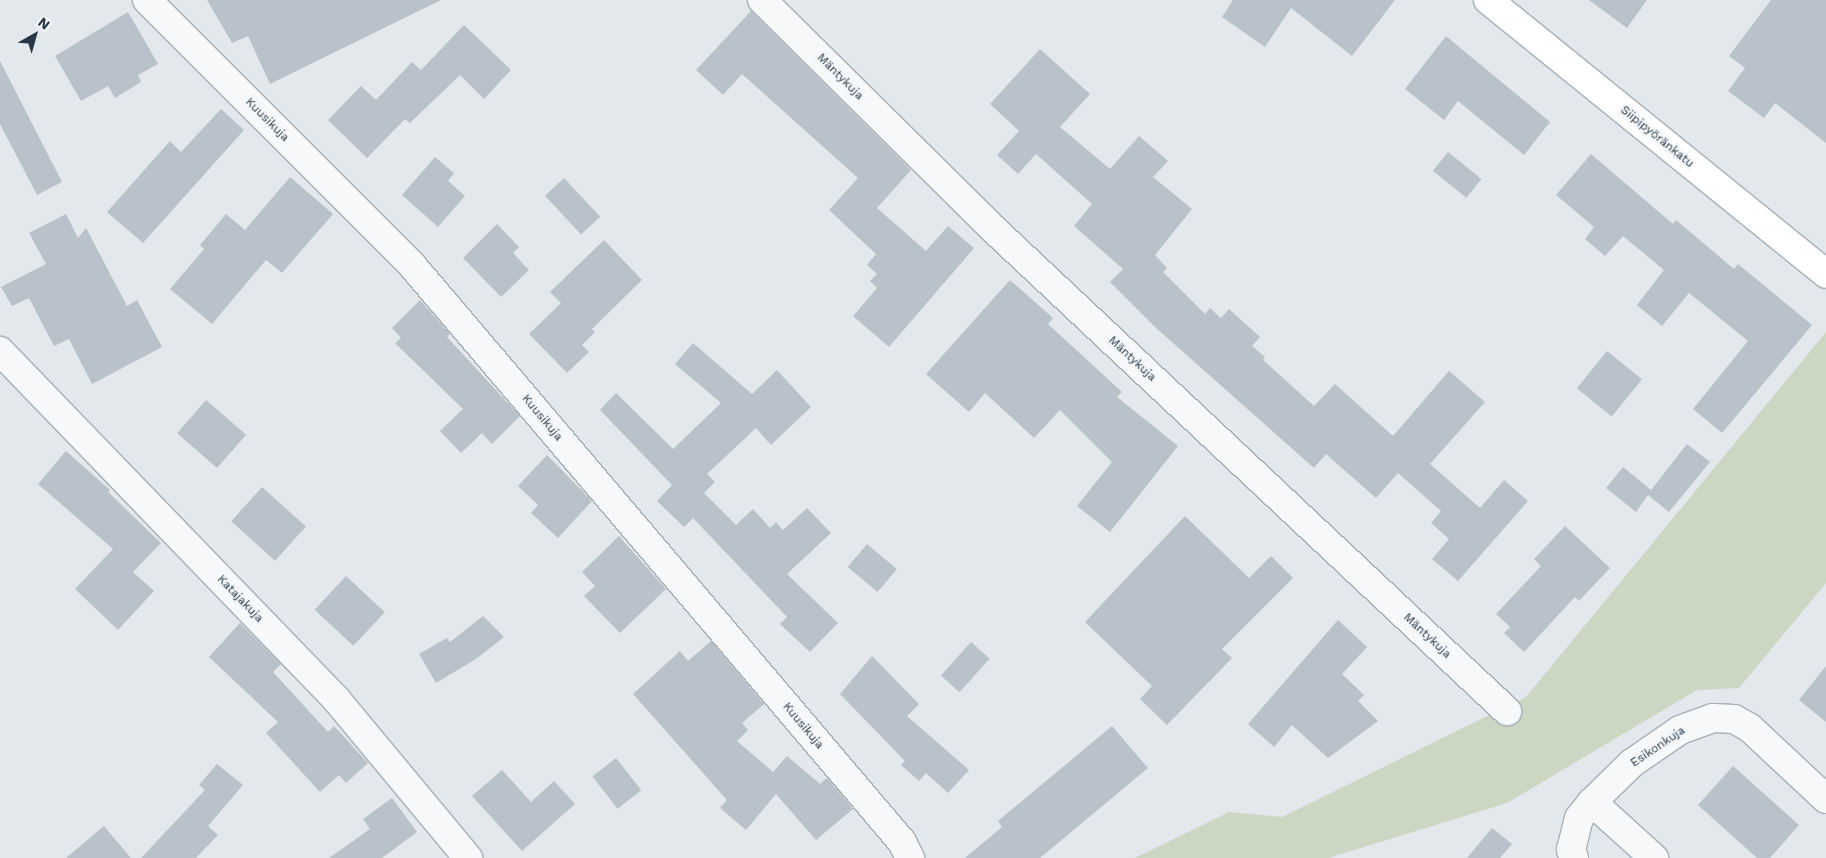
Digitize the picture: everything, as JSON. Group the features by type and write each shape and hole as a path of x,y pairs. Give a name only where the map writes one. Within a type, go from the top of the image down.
{"street":[{"name":"Kuusikuja","path":"148,0 411,264 895,835 910,858"},
{"name":"Mäntykuja","path":"762,0 988,224 1507,711"},
{"name":"Siipipyöränkatu","path":"1488,0 1826,274"},
{"name":"Katajakuja","path":"0,351 336,699 468,858"},
{"name":"Esikonkuja","path":"1574,858 1571,850 1579,818 1592,802 1632,764 1680,730 1713,718 1734,719 1750,728 1826,799"},
{"path":"1592,802 1654,858"}],"green space":[{"path":"1826,332 1826,583 1739,688 1697,690 1507,803 1328,858 1135,858 1229,812 1282,817 1526,697"}],"building":[{"path":"207,0 441,0 270,84 248,36 232,43"},
{"path":"1233,0 1395,0 1352,56 1291,8 1265,47 1222,17"},
{"path":"1589,0 1647,0 1627,28"},
{"path":"1771,0 1826,0 1826,143 1775,103 1764,118 1728,91 1745,68 1729,56"},
{"path":"751,11 911,170 877,208 926,251 948,226 974,248 889,347 853,316 877,288 870,281 877,274 867,265 876,254 829,210 858,178 742,74 723,95 696,70"},
{"path":"128,12 158,64 138,75 141,82 115,98 108,86 81,101 55,56"},
{"path":"464,25 511,70 484,99 460,75 410,123 405,119 367,158 328,120 361,86 376,100 412,62 421,70"},
{"path":"1446,36 1550,122 1524,155 1458,101 1444,120 1405,89"},
{"path":"1040,49 1090,94 1060,127 1110,169 1139,136 1168,161 1153,177 1192,209 1155,255 1167,268 1163,272 1205,314 1210,308 1221,318 1229,309 1260,337 1252,346 1265,357 1263,360 1314,406 1335,384 1393,436 1449,371 1485,402 1430,464 1480,508 1504,480 1528,501 1458,581 1432,559 1449,539 1431,523 1441,511 1398,473 1376,498 1326,454 1314,468 1155,327 1110,282 1123,269 1074,226 1092,204 1036,154 1018,174 997,155 1019,131 990,104"},
{"path":"0,61 62,182 37,195 0,124"},
{"path":"221,109 244,130 143,243 107,212 170,141 181,152"},
{"path":"1448,152 1481,179 1466,198 1433,171"},
{"path":"1591,154 1673,224 1676,220 1734,269 1738,264 1812,325 1722,433 1693,409 1748,341 1689,293 1662,326 1637,305 1664,270 1623,236 1605,256 1585,239 1594,227 1556,195"},
{"path":"435,157 454,173 448,181 465,196 438,227 402,195"},
{"path":"290,177 333,214 282,273 266,260 212,324 170,289 204,249 200,245 226,214 245,230"},
{"path":"564,178 600,217 581,234 545,196"},
{"path":"66,214 78,238 86,228 127,306 137,300 162,347 92,384 69,339 54,346 29,298 12,306 1,287 46,264 29,233"},
{"path":"497,224 519,247 513,253 529,270 501,297 463,258"},
{"path":"604,240 642,280 592,329 595,332 582,345 589,352 567,373 529,334 561,303 550,292"},
{"path":"1010,280 1053,318 1048,324 1122,392 1117,397 1178,446 1110,532 1077,506 1112,462 1060,410 1034,438 985,393 969,412 926,374"},
{"path":"420,300 450,334 447,337 520,416 492,444 482,433 461,453 440,431 463,409 395,343 401,338 392,328"},
{"path":"693,343 752,394 777,370 811,407 771,445 756,428 707,474 715,482 704,493 736,525 753,509 770,528 776,522 783,530 807,508 831,533 787,574 838,623 810,652 780,624 787,617 693,518 684,527 657,501 672,485 600,410 616,393 673,449 721,403 675,364"},
{"path":"1607,351 1642,379 1612,417 1577,388"},
{"path":"206,400 246,435 217,468 177,433"},
{"path":"1687,444 1710,462 1669,512 1648,495 1636,512 1606,488 1623,467 1651,490"},
{"path":"66,451 110,490 108,492 161,543 133,572 154,591 118,630 75,589 113,549 38,484"},
{"path":"547,455 592,501 558,538 531,513 538,505 518,486"},
{"path":"262,487 306,526 275,561 231,521"},
{"path":"1185,516 1249,578 1271,556 1293,578 1222,649 1232,658 1167,725 1140,699 1152,686 1085,622"},
{"path":"1565,526 1610,568 1579,601 1575,597 1524,652 1504,633 1510,627 1496,614 1541,566 1534,559"},
{"path":"619,536 666,589 620,633 584,596 595,586 582,572"},
{"path":"867,544 897,569 878,592 848,567"},
{"path":"346,576 385,612 353,646 315,610"},
{"path":"483,616 504,637 476,659 436,683 419,654 447,638 450,642"},
{"path":"1338,620 1367,647 1342,674 1364,695 1358,701 1378,721 1328,758 1292,725 1274,747 1248,724"},
{"path":"240,623 281,664 273,672 328,732 334,726 368,763 346,783 339,775 320,792 266,733 278,722 209,657"},
{"path":"711,641 764,704 742,723 748,730 737,741 773,772 787,756 820,784 827,778 853,809 816,840 776,794 746,830 720,808 727,800 633,694 680,651 688,661"},
{"path":"971,642 990,659 959,692 941,675"},
{"path":"872,656 919,704 907,716 969,770 948,793 926,773 919,781 901,765 905,761 840,694"},
{"path":"1826,666 1826,722 1799,700"},
{"path":"1112,726 1148,768 1040,858 965,858 1002,827 998,821"},
{"path":"616,758 641,790 618,809 592,776"},
{"path":"217,764 243,785 208,826 218,835 196,858 141,858 205,790 199,785"},
{"path":"1733,766 1799,825 1770,858 1757,858 1698,805"},
{"path":"502,770 531,802 554,781 575,804 522,851 472,796"},
{"path":"392,798 417,832 382,858 329,858 370,829 363,819"},
{"path":"104,826 131,858 66,858"},
{"path":"1492,828 1512,844 1500,858 1467,858"}]}
